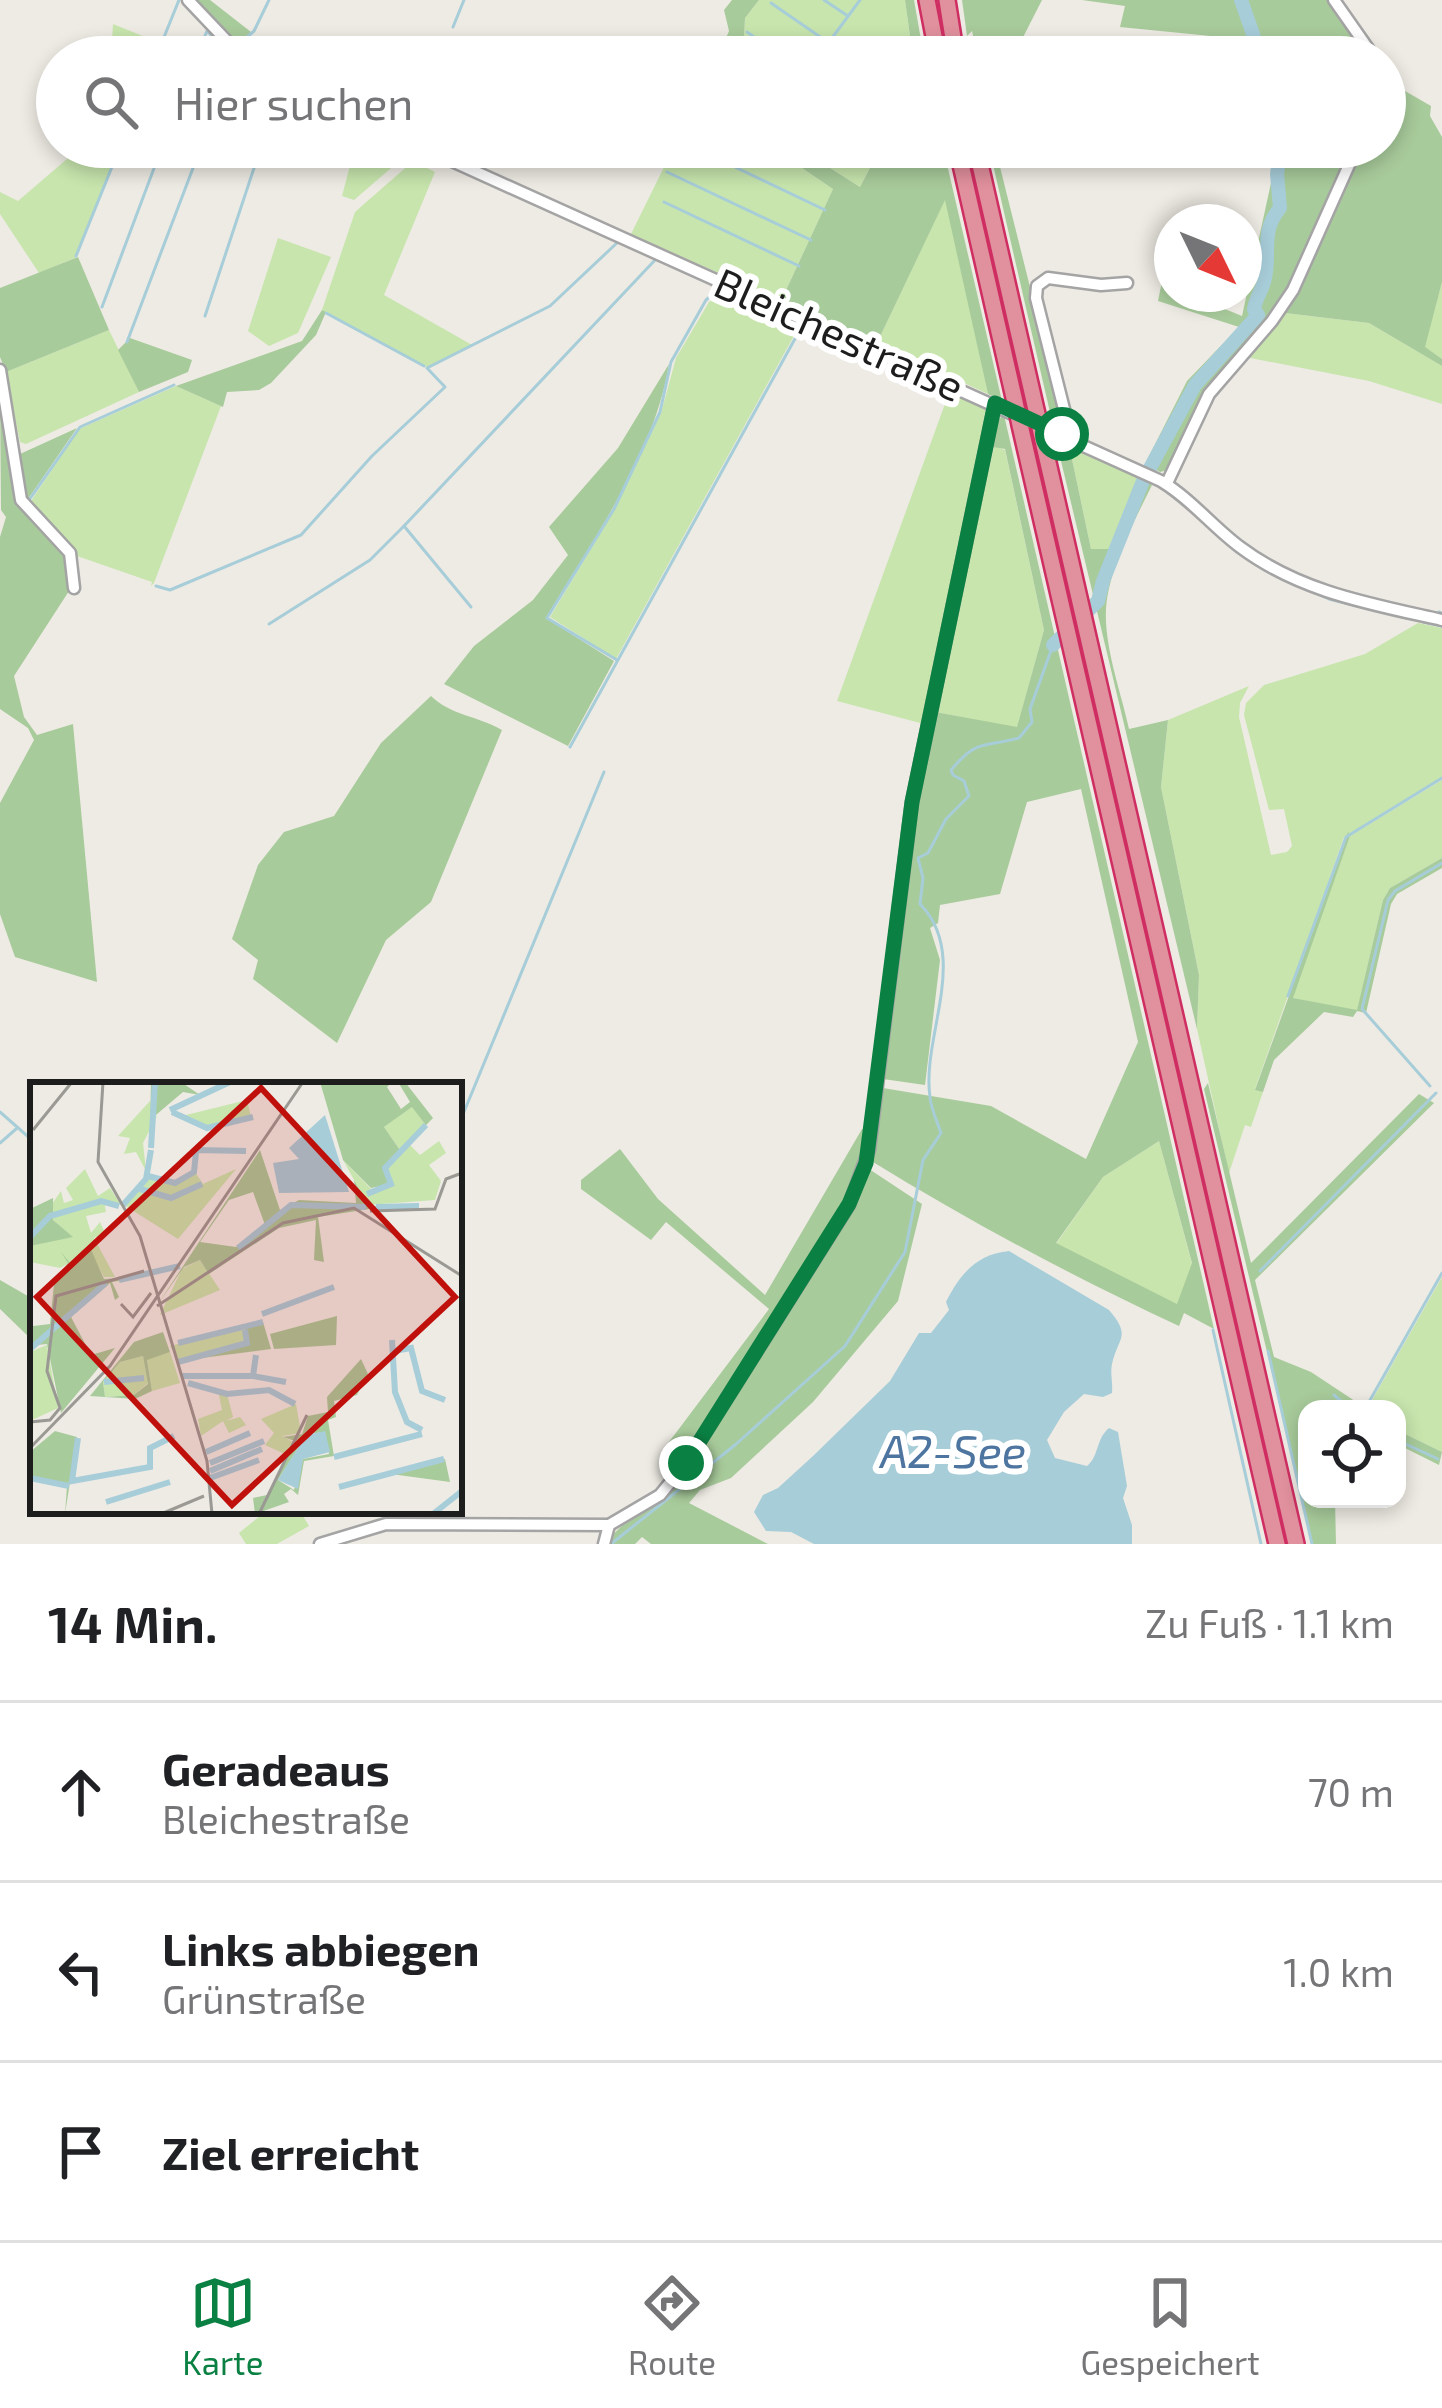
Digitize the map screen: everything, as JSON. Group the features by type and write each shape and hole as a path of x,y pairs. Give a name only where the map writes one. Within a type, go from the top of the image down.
{"highway":[{"path":"928,0 934,36"},
{"path":"946,0 952,36"},
{"path":"962,168 1277,1544"},
{"path":"981,168 1296,1544"}],"street":[{"path":"188,0 222,36"},
{"path":"1334,0 1359,36"},
{"name":"Bleichestraße","path":"469,168 1164,482 1241,548 1288,575 1330,594 1442,620"},
{"path":"1164,482 1209,394 1293,290 1348,168"},
{"path":"1062,434 1066,418 1037,286 1048,278 1100,285 1126,283"},
{"path":"0,370 21,500 70,553 74,588"},
{"path":"320,1544 386,1524 609,1526 644,1508 676,1478 849,1204 866,1163 912,802 995,403"},
{"path":"604,1544 609,1526"}],"green space":[{"path":"196,0 210,0 251,32 230,36"},
{"path":"732,0 759,0 745,18 744,36 727,36 724,10"},
{"path":"759,0 905,0 910,36 744,36 745,18"},
{"path":"905,0 914,0 920,36 910,36"},
{"path":"962,0 1042,0 1024,36 973,36 972,31 967,36"},
{"path":"1082,0 1331,0 1356,36 1211,36 1120,27 1125,6"},
{"path":"113,24 143,36 112,36"},
{"path":"1406,92 1431,106 1430,116 1442,137 1442,282 1425,347 1442,359 1442,366 1369,323 1285,313 1353,168 1406,168"},
{"path":"56,168 111,168 75,258 39,273 0,214 0,192 18,201"},
{"path":"349,168 391,168 354,200 342,196"},
{"path":"405,168 435,172 384,295 472,345 427,367 322,310 355,212"},
{"path":"664,168 802,168 833,189 781,301 631,234"},
{"path":"802,168 830,168 860,187 870,168 948,168 1002,401 988,394 945,200 877,343 781,301 833,189"},
{"path":"830,168 870,168 860,187"},
{"path":"994,168 1000,168 1061,411 1052,421"},
{"path":"1274,168 1344,168 1291,289 1243,348 1168,470 1160,472 1145,464 1187,381 1239,327 1192,312 1242,316 1243,312 1262,312 1262,224"},
{"path":"945,199 948,202 988,394 877,343"},
{"path":"278,238 331,257 298,333 269,346 248,331"},
{"path":"78,257 109,330 6,372 0,357 0,288"},
{"path":"1442,282 1442,359 1424,347"},
{"path":"723,290 801,323 616,659 550,617 615,509 661,413 676,358 709,302"},
{"path":"322,310 326,312 316,335 259,390 227,392 223,407 176,386 302,341"},
{"path":"1285,313 1369,323 1442,366 1442,404 1369,381 1245,357"},
{"path":"109,330 139,392 26,444 20,442 6,372"},
{"path":"130,338 192,360 188,372 139,392 118,350"},
{"path":"669,364 636,464 546,618 614,661 568,746 444,684 474,646 533,600 568,555 549,527 618,448"},
{"path":"176,386 221,406 151,586 152,582 77,556 27,507 79,429"},
{"path":"950,390 985,406 988,417 924,724 837,701"},
{"path":"0,392 18,502 64,552 70,579 69,591 14,676 24,717 37,735 73,724 97,982 15,957 0,914 0,803 34,740 28,728 0,709 0,537 6,517 1,510"},
{"path":"1004,415 1214,1329 1184,1313 1179,1326 1062,1269 873,1162 883,1088 991,1106 1086,1159 1138,1042 1081,789 1027,802 1000,894 940,905 938,923 930,928 940,960 925,1085 883,1079 916,803 935,712 1017,727 1044,630 1005,449 993,447 974,519 995,422","holes":["1159,1141 1192,1263 1177,1304 1056,1243 1103,1177"]},
{"path":"77,428 26,502 20,454"},
{"path":"1056,440 1069,445 1091,549 1110,549 1141,479 1152,485 1117,561 1106,624 1129,729 1168,720 1161,787 1199,975 1197,1029"},
{"path":"1069,445 1141,479 1110,549 1091,549"},
{"path":"994,446 1005,450 1044,630 1017,728 935,712"},
{"path":"1418,623 1442,628 1442,777 1344,837 1255,1089 1263,1092 1251,1127 1245,1125 1229,1173 1197,1029 1199,975 1161,787 1168,720 1249,686 1239,717 1271,855 1287,852 1292,846 1284,809 1269,810 1244,715 1246,703 1264,685 1365,654"},
{"path":"431,696 502,730 431,902 386,940 337,1043 253,979 258,960 232,939 258,865 284,832 334,816 381,743"},
{"path":"1442,780 1442,858 1390,888 1383,900 1357,1011 1292,998 1350,836"},
{"path":"1348,832 1293,998 1357,1010 1383,900 1390,888 1442,858 1442,868 1397,894 1391,904 1366,1013 1357,1011 1353,1017 1324,1012 1274,1060 1263,1092 1255,1090"},
{"path":"1208,1083 1251,1263 1419,1094 1434,1103 1255,1280 1274,1357 1311,1372 1353,1400 1298,1400 1298,1481 1204,1089"},
{"path":"862,1129 869,1131 845,1202 684,1460 669,1442 769,1309 666,1222 651,1240 581,1189 581,1180 620,1149 658,1199 765,1295"},
{"path":"1159,1141 1192,1264 1178,1305 1056,1244 1103,1177"},
{"path":"869,1169 922,1204 898,1301 813,1402 731,1478 700,1490 689,1503 768,1544 651,1544 642,1537 635,1544 607,1544 625,1524 663,1497 853,1207"},
{"path":"1442,1277 1442,1452 1406,1434 1406,1400 1372,1400"},
{"path":"0,1280 30,1297 30,1338 0,1309"},
{"path":"1406,1434 1442,1452 1439,1465 1406,1448"},
{"path":"1304,1508 1335,1508 1336,1544 1313,1544"},
{"path":"262,1514 302,1514 309,1526 277,1544 246,1544 239,1533"}],"water":[{"name":"A2-See","path":"1009,1251 1109,1310 1120,1326 1111,1367 1112,1393 1103,1397 1084,1394 1064,1412 1047,1440 1055,1458 1087,1466 1109,1428 1118,1432 1132,1544 814,1544 791,1532 766,1531 754,1512 763,1495 778,1488 890,1381 919,1333 931,1333 949,1310 946,1302 971,1267"}],"waterway":[{"path":"164,36 179,0"},
{"path":"248,36 269,0"},
{"path":"453,27 464,0"},
{"path":"824,0 848,16"},
{"path":"833,36 860,0"},
{"path":"1241,0 1254,36"},
{"path":"771,3 819,36"},
{"path":"205,36 207,31 212,36"},
{"path":"747,32 753,36"},
{"path":"76,256 112,168"},
{"path":"102,307 154,168"},
{"path":"127,342 193,168"},
{"path":"205,316 254,168"},
{"path":"737,168 825,210"},
{"path":"1053,645 1098,601 1143,481 1195,385 1258,315 1254,309 1266,272 1268,235 1280,208 1278,168"},
{"path":"667,172 811,240"},
{"path":"664,202 799,266"},
{"path":"156,586 170,590 301,535 372,456 445,387 427,368 550,306 619,241"},
{"path":"404,526 656,259"},
{"path":"617,660 547,618 614,509 660,412 671,362 706,300 720,288"},
{"path":"326,313 424,366"},
{"path":"570,747 802,326"},
{"path":"27,503 80,427 174,385"},
{"path":"269,624 370,560 404,526 471,607"},
{"path":"1228,544 1249,560"},
{"path":"1262,568 1329,599 1407,618"},
{"path":"1423,622 1442,626"},
{"path":"611,1544 735,1445 845,1346 905,1252 923,1160 941,1133 931,1102 929,1074 941,998 942,948 935,925 920,904 923,878 918,858 928,853 946,819 969,796 964,781 951,770 975,748 1019,738 1032,722 1030,709 1053,645"},
{"path":"462,1117 604,772"},
{"path":"1288,996 1346,837 1442,778"},
{"path":"1430,1086 1362,1009 1388,900 1442,863"},
{"path":"1260,1271 1436,1093"},
{"path":"0,1112 30,1138"},
{"path":"0,1143 16,1129"},
{"path":"1370,1400 1442,1273"},
{"path":"1213,1330 1261,1544"},
{"path":"1268,1351 1312,1544"},
{"path":"1334,1395 1340,1400"},
{"path":"1406,1444 1438,1459"}],"route":[{"path":"686,1463 849,1204 866,1163 912,802 995,403 1062,434"}]}
